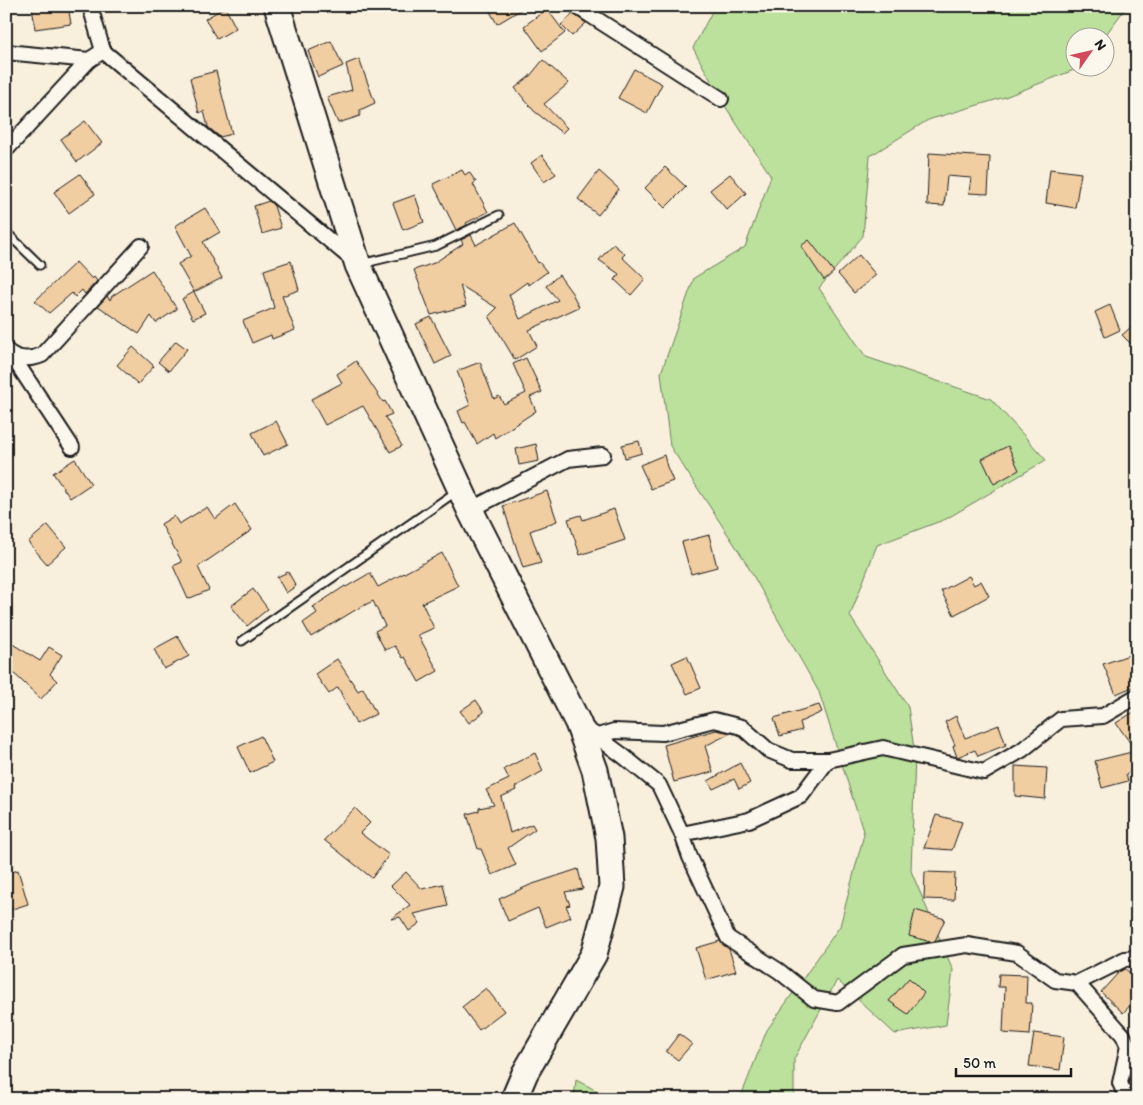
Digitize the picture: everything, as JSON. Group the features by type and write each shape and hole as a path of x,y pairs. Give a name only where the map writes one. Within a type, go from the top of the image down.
{"highway":[{"path":"277,6 358,265 465,499 578,722 596,770 608,838 612,887 594,954 525,1073 514,1099"}],"street":[{"path":"90,6 103,51 358,265"},
{"path":"576,6 721,99"},
{"path":"6,150 89,60 103,51"},
{"path":"6,52 89,60"},
{"path":"9,353 32,360 42,355 141,246"},
{"path":"9,353 72,447"},
{"path":"465,499 568,459 603,455"},
{"path":"598,736 614,732 663,733 714,720 742,727 768,750 792,760 828,760 883,748 984,772 1022,750 1061,719 1103,716 1137,696"},
{"path":"578,722 659,785 728,938 779,971 814,999 838,1002 903,954 967,945 1017,953 1055,980 1077,983 1125,959 1137,958"},
{"path":"682,834 749,820 801,796 828,760"},
{"path":"1077,983 1123,1035 1128,1046 1120,1083 1127,1099"}],"lane":[{"path":"358,265 436,246 499,216"},
{"path":"6,232 40,265"},
{"path":"242,641 465,499"}],"green space":[{"path":"715,6 1127,6 1111,28 1066,28 1066,73 1005,97 928,120 870,156 863,236 819,288 866,357 991,399 1046,460 946,519 877,545 850,616 908,707 915,756 911,871 953,970 946,1025 895,1034 837,980 794,1059 794,1099 740,1099 767,1030 840,926 864,834 819,692 742,556 670,446 661,373 694,278 745,247 771,176 725,106 693,48"},
{"path":"576,1080 613,1099 574,1099"}],"building":[{"path":"32,6 68,6 71,24 35,29"},
{"path":"487,6 527,6 497,24"},
{"path":"225,7 236,28 217,39 205,19"},
{"path":"547,9 565,33 542,51 524,26"},
{"path":"573,14 586,23 572,36 561,25"},
{"path":"331,41 343,66 318,77 308,51"},
{"path":"359,59 375,103 360,110 360,116 338,123 327,97 352,90 346,64"},
{"path":"543,60 569,83 544,104 567,128 562,133 534,111 515,88 530,76"},
{"path":"634,69 662,84 647,113 618,98"},
{"path":"216,71 232,134 220,137 208,127 204,111 199,113 190,78"},
{"path":"85,121 102,143 77,162 61,139"},
{"path":"929,153 990,157 988,194 969,193 971,178 947,176 944,206 927,205"},
{"path":"542,155 556,174 544,182 531,163"},
{"path":"665,167 686,187 665,208 645,188"},
{"path":"1050,169 1081,173 1075,208 1046,203"},
{"path":"462,170 465,175 469,172 476,182 473,184 488,212 456,230 433,184"},
{"path":"599,171 619,189 598,215 578,199"},
{"path":"80,174 95,194 69,213 54,192"},
{"path":"730,174 746,193 727,210 710,190"},
{"path":"415,195 424,222 403,230 393,203"},
{"path":"269,201 274,206 281,228 262,234 254,206"},
{"path":"205,208 220,232 203,242 222,278 194,292 178,264 191,256 175,226"},
{"path":"515,223 538,263 547,272 529,285 527,282 509,295 520,319 558,300 546,286 559,275 579,307 529,330 537,346 515,360 489,316 497,308 460,285 466,306 431,315 414,270 434,263 463,244 461,240 471,235 476,245"},
{"path":"809,240 834,272 824,280 801,246"},
{"path":"613,244 625,254 622,257 645,279 631,295 615,280 619,274 599,260"},
{"path":"859,255 876,275 854,293 838,274"},
{"path":"291,261 299,290 282,296 295,330 272,339 271,335 252,343 243,321 274,308 264,270"},
{"path":"76,262 92,279 94,277 97,281 85,294 82,290 75,297 72,293 49,313 35,301"},
{"path":"152,270 177,309 156,323 151,316 139,334 98,306 107,296 110,300 112,296"},
{"path":"194,292 205,313 193,319 182,299"},
{"path":"1110,305 1120,330 1105,337 1095,312"},
{"path":"431,317 451,356 435,364 416,324"},
{"path":"1137,322 1137,350 1122,335"},
{"path":"176,341 187,349 169,371 158,362"},
{"path":"133,347 154,366 138,384 117,365"},
{"path":"526,358 542,392 530,397 536,411 495,438 493,433 477,444 465,422 463,423 458,411 470,405 457,371 480,362 494,399 499,396 504,404 526,393 513,364"},
{"path":"356,361 383,402 385,401 392,414 385,417 402,446 390,452 363,406 325,425 311,399 342,383 337,374"},
{"path":"276,421 288,444 263,456 252,433"},
{"path":"639,441 642,453 625,458 622,445"},
{"path":"536,444 539,461 519,465 516,449"},
{"path":"1008,446 1019,470 994,484 982,459"},
{"path":"664,455 673,481 651,489 640,465"},
{"path":"75,459 91,484 70,498 53,473"},
{"path":"547,491 557,521 530,531 541,563 523,568 503,506"},
{"path":"235,504 252,530 198,567 209,590 188,599 173,566 182,562 161,524 174,516 179,524 207,507 215,519"},
{"path":"614,509 625,540 580,555 568,519 581,515 583,520"},
{"path":"48,525 66,547 47,564 28,542"},
{"path":"709,535 717,567 691,574 682,542"},
{"path":"442,553 458,586 422,603 434,628 418,635 438,671 419,682 405,657 403,658 395,646 385,650 375,631 385,626 373,601 311,637 303,623 317,613 313,607 345,586 370,573 378,587"},
{"path":"288,572 296,586 286,593 277,577"},
{"path":"969,576 974,585 981,581 989,596 954,615 941,591"},
{"path":"253,589 268,609 247,626 231,606"},
{"path":"178,636 189,656 164,669 154,649"},
{"path":"6,640 40,661 49,647 62,655 50,674 57,681 41,699 6,666"},
{"path":"1132,654 1137,666 1137,685 1116,694 1103,664"},
{"path":"687,656 701,688 687,694 672,663"},
{"path":"337,659 358,691 363,688 376,714 356,724 338,687 329,694 315,674"},
{"path":"476,700 484,712 469,723 460,711"},
{"path":"819,705 822,712 800,722 802,730 780,736 774,718"},
{"path":"1137,710 1137,768 1126,774 1128,781 1102,788 1095,761 1136,751 1116,723"},
{"path":"956,716 965,738 999,725 1006,745 978,756 975,750 957,757 953,746 955,745 945,722"},
{"path":"716,730 731,733 705,746 713,772 674,782 664,745"},
{"path":"261,736 273,762 250,773 238,747"},
{"path":"535,753 543,771 515,787 516,790 501,797 510,833 532,824 535,829 508,848 516,865 492,875 481,849 478,849 467,814 479,811 479,808 494,805 486,790 509,779 504,769"},
{"path":"740,763 750,783 739,789 734,779 713,789 708,781"},
{"path":"1015,766 1047,768 1045,799 1015,796"},
{"path":"355,808 370,823 360,833 389,855 372,878 324,840"},
{"path":"936,815 962,822 952,850 924,848"},
{"path":"578,869 583,889 565,892 570,905 566,906 571,917 546,927 538,908 508,921 499,899 530,885"},
{"path":"18,870 28,904 6,911 6,874"},
{"path":"406,872 422,889 443,884 448,906 414,914 420,923 409,931 400,917 391,919 410,905 391,886"},
{"path":"925,872 955,873 954,900 924,899"},
{"path":"915,910 945,919 935,941 931,942 909,936"},
{"path":"720,941 729,949 736,971 706,980 696,948"},
{"path":"1125,969 1137,978 1137,987 1132,992 1137,998 1123,1013 1101,992 1119,972"},
{"path":"999,974 1027,975 1026,1003 1032,1003 1030,1035 1003,1033 1005,987 998,987"},
{"path":"909,978 924,993 908,1014 889,1001"},
{"path":"486,988 504,1011 479,1030 462,1007"},
{"path":"1034,1033 1064,1037 1060,1070 1029,1066"},
{"path":"679,1034 692,1044 678,1060 666,1051"}]}
